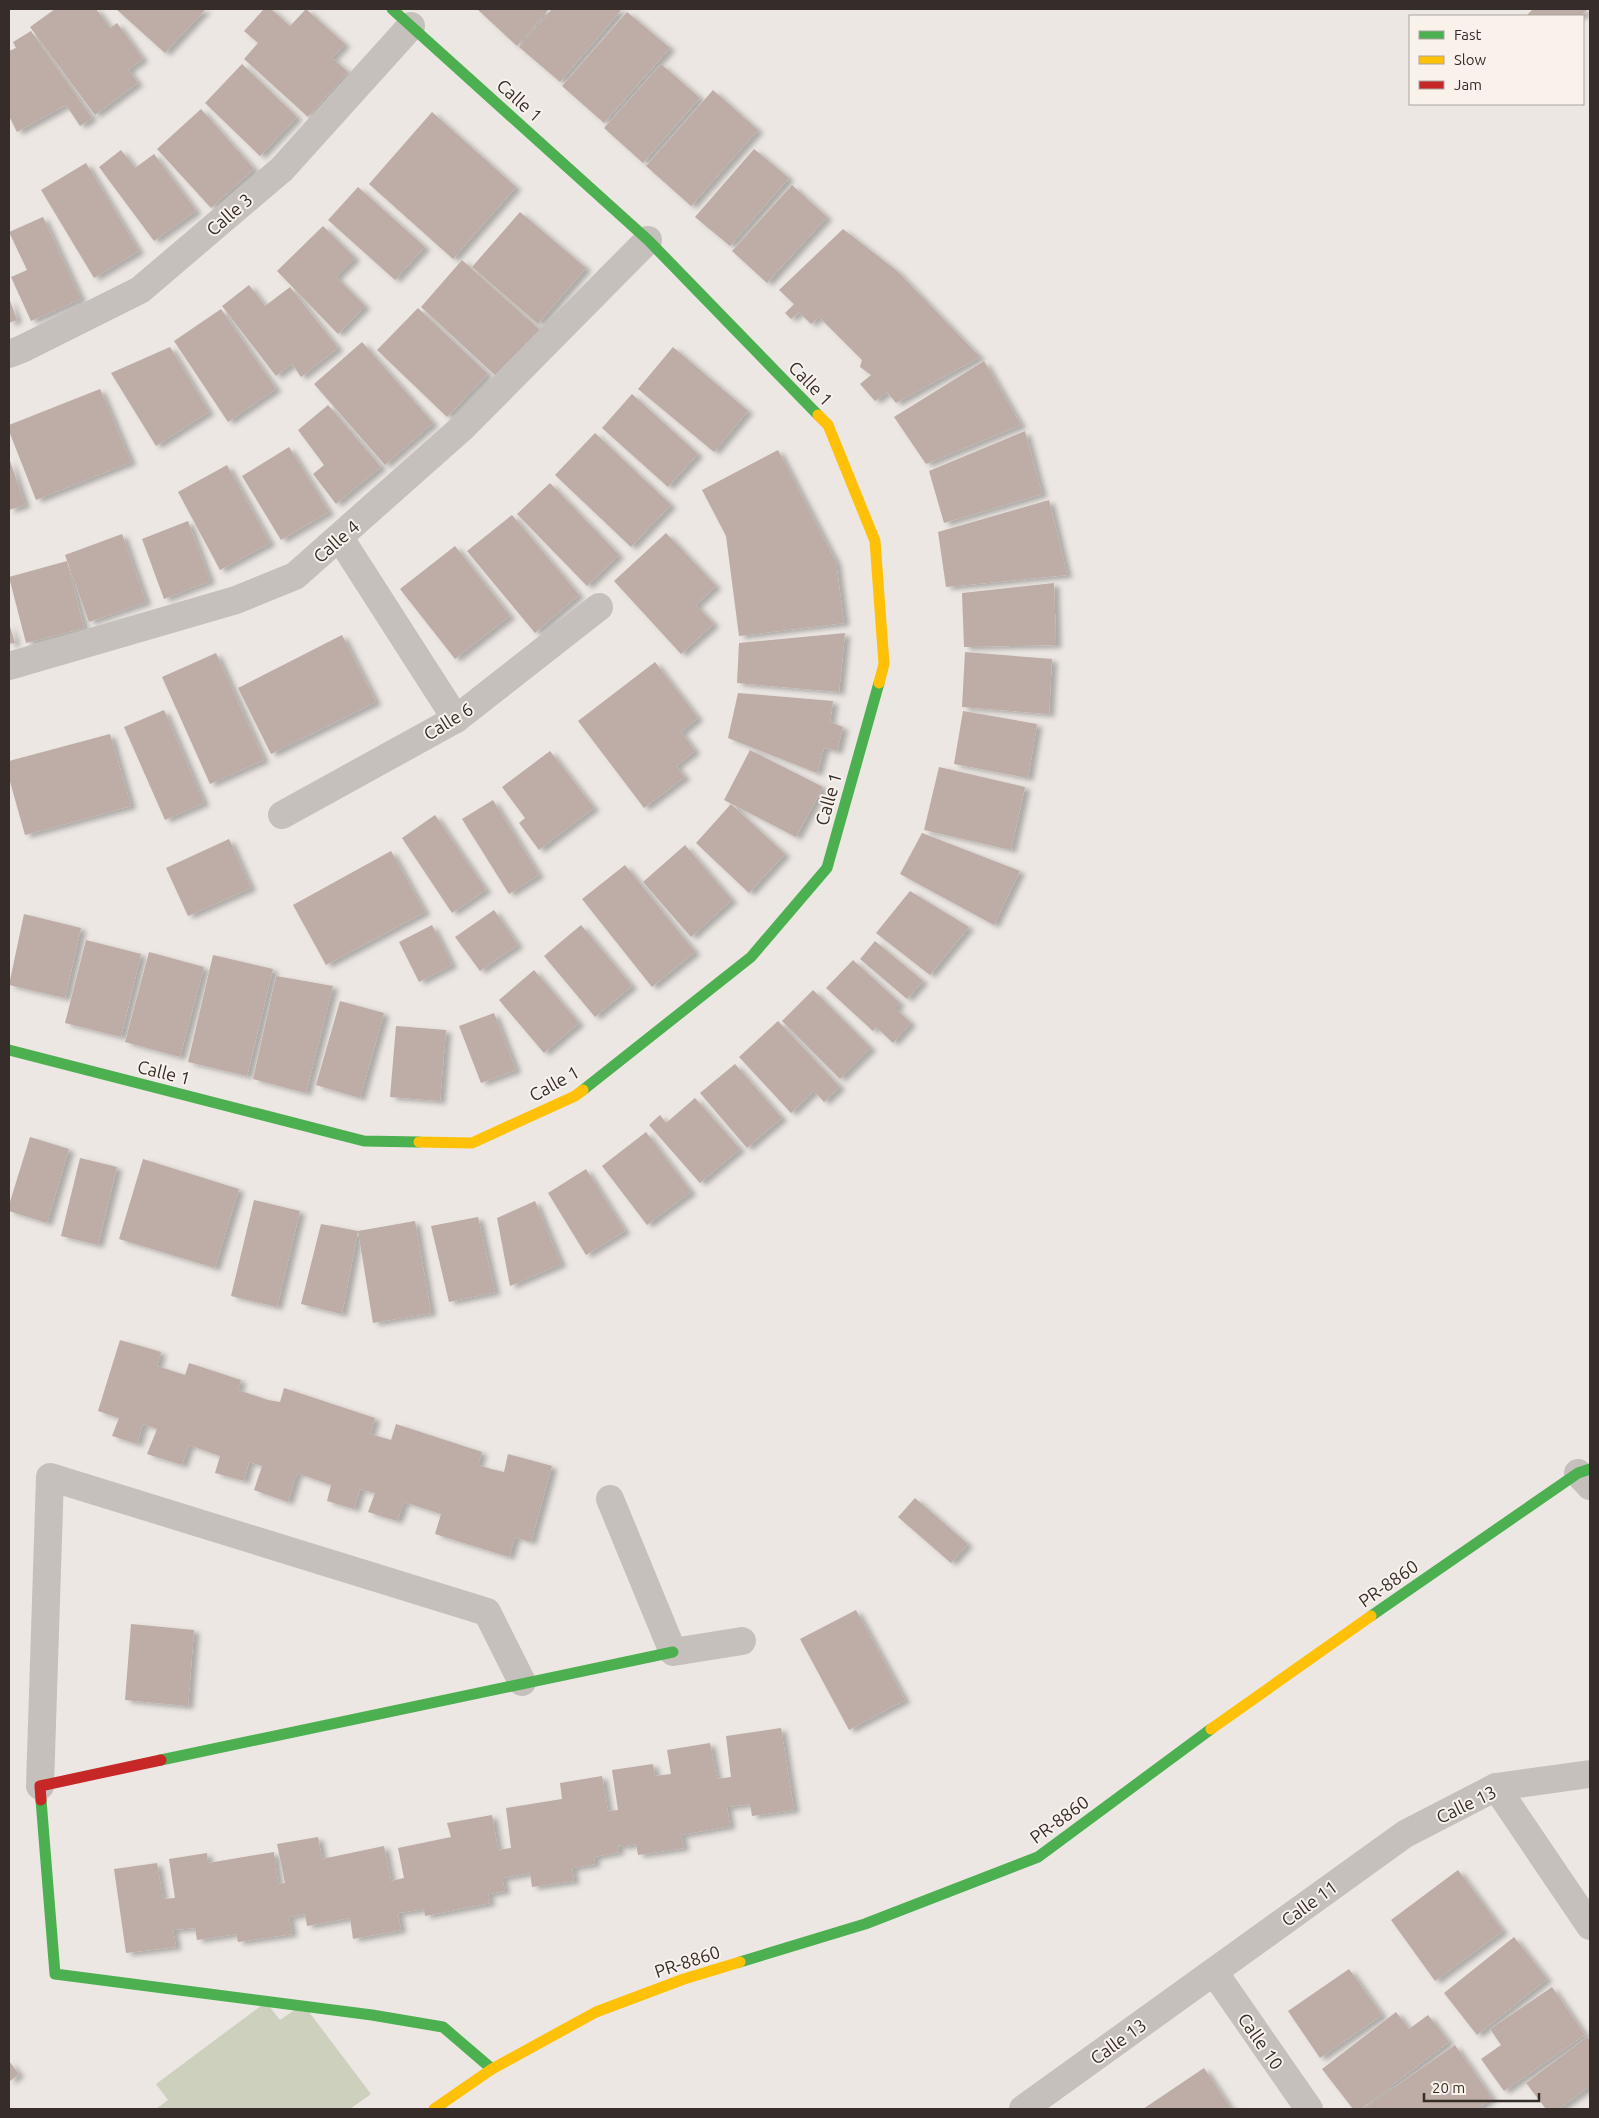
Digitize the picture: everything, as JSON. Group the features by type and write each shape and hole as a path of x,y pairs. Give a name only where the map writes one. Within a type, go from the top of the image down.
{"street":[{"name":"Calle 1","path":"9,1050 364,1141 472,1143 575,1096 751,957 827,868 884,664 875,541 828,425 648,240 401,17"},
{"name":"Calle 3","path":"9,354 140,290 282,169 401,17"},
{"name":"Calle 4","path":"9,666 236,600 295,576 463,427 648,240"},
{"path":"340,538 456,719"},
{"name":"Calle 6","path":"282,815 456,719 600,607"},
{"name":"PR-8860","path":"434,2109 492,2069 596,2012 684,1979 866,1924 1038,1857 1258,1694 1586,1476"},
{"path":"492,2069 443,2027 372,2015 55,1974 40,1786 50,1477 488,1612 522,1682"},
{"path":"610,1499 674,1652"},
{"path":"40,1786 522,1682 674,1652 742,1642"},
{"name":"Calle 13","path":"1405,1834 1496,1787 1590,1774"},
{"path":"1496,1787 1590,1926"},
{"name":"Calle 11","path":"1214,1972 1405,1834"},
{"name":"Calle 13","path":"1023,2109 1214,1972"},
{"name":"Calle 10","path":"1214,1972 1309,2109"}],"green space":[{"path":"266,2002 280,2020 303,2004 371,2094 350,2109 156,2109 168,2100 156,2084"}],"building":[{"path":"55,9 96,9 110,28 117,23 143,59 128,70 138,83 95,115 30,27"},
{"path":"116,9 204,9 205,10 165,53"},
{"path":"264,9 271,9 290,26 306,9 345,44 332,58 348,72 308,117 244,59 258,43 244,31"},
{"path":"477,9 549,9 517,46"},
{"path":"552,9 622,9 560,82 519,47"},
{"path":"1533,9 1588,9 1582,15 1527,15"},
{"path":"627,12 670,48 604,123 562,86"},
{"path":"31,31 92,118 80,126 66,105 17,132 9,116 9,51 16,48 13,42"},
{"path":"242,64 297,117 260,156 205,103"},
{"path":"661,64 700,98 643,163 604,128"},
{"path":"713,90 758,130 691,206 646,166"},
{"path":"201,109 254,169 211,208 157,149"},
{"path":"432,112 516,187 453,259 369,184"},
{"path":"754,149 789,178 730,246 695,217"},
{"path":"121,150 135,168 154,154 196,211 154,241 99,167"},
{"path":"86,163 139,251 94,278 41,190"},
{"path":"792,185 827,217 767,283 732,251"},
{"path":"358,187 425,247 395,280 328,220"},
{"path":"520,212 586,268 538,324 472,267"},
{"path":"43,217 81,299 31,321 11,277 27,270 9,232"},
{"path":"323,226 355,258 336,277 365,306 338,334 277,271"},
{"path":"843,229 897,271 980,357 896,403 887,392 875,401 860,384 871,375 860,367 862,360 819,317 811,324 799,312 791,319 785,313 794,304 779,290"},
{"path":"462,260 540,330 497,377 421,307"},
{"path":"249,285 265,306 290,287 338,348 301,377 292,364 276,376 222,306"},
{"path":"9,298 17,320 9,323"},
{"path":"418,308 488,374 447,417 377,350"},
{"path":"221,309 276,389 228,422 174,341"},
{"path":"362,342 433,423 385,465 314,384"},
{"path":"170,347 209,412 156,446 111,373"},
{"path":"673,347 748,411 714,452 638,389"},
{"path":"984,361 1021,425 926,464 894,417"},
{"path":"100,389 131,462 36,500 9,431 9,425"},
{"path":"632,394 698,454 668,487 602,428"},
{"path":"328,405 381,467 336,504 313,474 324,465 298,430"},
{"path":"1025,431 1042,494 944,523 929,471"},
{"path":"595,433 671,505 631,547 555,475"},
{"path":"289,447 329,512 281,540 242,476"},
{"path":"778,450 836,562 844,623 739,636 726,536 702,490"},
{"path":"9,458 25,505 9,510"},
{"path":"227,465 270,543 220,570 178,492"},
{"path":"550,483 619,555 587,586 517,514"},
{"path":"1049,500 1067,575 946,587 938,532"},
{"path":"512,515 579,595 535,633 467,551"},
{"path":"188,521 210,581 164,599 142,539"},
{"path":"666,533 716,586 696,605 714,624 681,654 614,581"},
{"path":"122,534 146,602 89,622 65,555"},
{"path":"455,546 510,616 455,659 400,589"},
{"path":"67,561 84,628 26,643 9,577"},
{"path":"1054,583 1056,645 964,647 962,593"},
{"path":"9,623 15,643 9,644"},
{"path":"845,633 839,692 737,683 739,643"},
{"path":"342,635 376,702 271,754 238,688"},
{"path":"965,652 1052,659 1049,714 962,707"},
{"path":"216,653 264,760 210,784 162,677"},
{"path":"655,662 698,718 681,732 695,751 676,766 685,777 644,808 578,721"},
{"path":"738,693 833,701 830,722 843,727 837,751 824,748 817,773 728,738"},
{"path":"164,710 204,803 165,820 124,727"},
{"path":"963,711 1037,724 1028,778 954,764"},
{"path":"110,734 131,806 25,835 9,778 9,761"},
{"path":"750,750 823,787 796,837 724,800"},
{"path":"550,751 594,808 539,850 519,823 525,818 502,787"},
{"path":"939,767 1025,787 1011,850 924,830"},
{"path":"493,800 539,875 509,894 462,819"},
{"path":"731,804 785,854 749,893 696,843"},
{"path":"435,815 486,890 452,913 402,838"},
{"path":"922,833 1020,871 994,925 900,874"},
{"path":"229,839 251,888 188,916 166,868"},
{"path":"685,845 732,900 691,937 643,882"},
{"path":"391,851 425,912 326,965 293,905"},
{"path":"625,865 695,952 652,987 582,899"},
{"path":"910,891 969,927 930,975 876,933"},
{"path":"494,910 518,945 480,971 455,937"},
{"path":"24,914 81,928 65,998 9,985"},
{"path":"432,925 452,965 419,982 399,942"},
{"path":"581,925 632,986 595,1017 544,956"},
{"path":"86,940 141,954 121,1037 65,1023"},
{"path":"875,941 923,981 907,999 860,959"},
{"path":"149,952 204,967 180,1057 125,1042"},
{"path":"213,955 273,969 247,1076 188,1062"},
{"path":"853,960 900,1003 895,1008 911,1023 893,1043 876,1027 873,1031 826,988"},
{"path":"534,970 579,1023 544,1053 499,1000"},
{"path":"276,976 333,986 306,1093 253,1079"},
{"path":"813,990 871,1048 840,1079 782,1021"},
{"path":"340,1001 384,1013 360,1098 316,1085"},
{"path":"494,1013 516,1070 481,1083 459,1026"},
{"path":"778,1021 840,1087 824,1102 814,1091 791,1113 739,1057"},
{"path":"396,1026 446,1030 440,1101 390,1097"},
{"path":"735,1064 782,1118 747,1148 700,1093"},
{"path":"695,1098 740,1149 700,1183 649,1125 660,1115 666,1123"},
{"path":"646,1132 691,1192 647,1225 602,1166"},
{"path":"30,1137 69,1149 47,1223 9,1211 9,1205"},
{"path":"80,1158 117,1167 98,1245 61,1236"},
{"path":"143,1159 239,1189 215,1268 119,1239"},
{"path":"586,1169 625,1231 586,1255 548,1193"},
{"path":"254,1200 300,1211 277,1307 231,1296"},
{"path":"535,1201 561,1264 510,1286 497,1218"},
{"path":"478,1217 495,1292 449,1302 431,1226"},
{"path":"415,1221 431,1313 373,1323 358,1231"},
{"path":"321,1224 358,1231 342,1314 301,1304"},
{"path":"120,1340 161,1352 157,1366 185,1375 189,1363 241,1380 238,1390 268,1400 280,1402 284,1388 375,1418 370,1434 391,1440 396,1424 482,1452 478,1465 491,1469 504,1472 508,1454 552,1466 531,1542 515,1537 509,1557 435,1534 441,1514 404,1502 397,1521 368,1512 375,1493 360,1489 354,1509 327,1501 331,1485 297,1473 288,1502 254,1490 262,1466 249,1462 244,1481 215,1473 220,1456 189,1445 182,1465 147,1454 157,1429 143,1424 137,1444 112,1436 119,1418 98,1411"},
{"path":"915,1498 968,1544 951,1563 898,1517"},
{"path":"856,1610 905,1700 849,1730 800,1639"},
{"path":"131,1624 194,1630 188,1706 125,1700"},
{"path":"781,1728 794,1810 752,1816 750,1804 727,1807 730,1826 681,1835 684,1848 638,1855 636,1844 618,1845 619,1852 594,1857 595,1864 572,1868 574,1881 532,1887 530,1873 502,1878 505,1891 488,1894 490,1903 425,1916 424,1909 398,1913 401,1930 353,1939 350,1918 307,1926 305,1914 289,1917 292,1934 238,1942 236,1934 197,1940 195,1928 173,1930 176,1947 126,1953 114,1869 157,1863 163,1899 175,1898 169,1859 207,1853 208,1863 274,1852 278,1884 285,1883 277,1844 318,1837 322,1859 384,1846 391,1881 404,1878 398,1848 451,1837 447,1823 492,1815 498,1850 511,1848 506,1808 562,1799 560,1783 602,1776 608,1811 618,1810 612,1770 653,1764 655,1776 671,1774 667,1750 710,1743 717,1779 731,1777 726,1736"},
{"path":"1458,1870 1503,1931 1435,1981 1391,1920"},
{"path":"1514,1937 1547,1979 1477,2035 1444,1993"},
{"path":"1349,1969 1382,2015 1320,2058 1288,2011"},
{"path":"1552,1987 1585,2035 1504,2091 1481,2059 1501,2045 1490,2029"},
{"path":"1396,2012 1409,2029 1428,2015 1449,2042 1361,2109 1353,2109 1322,2069"},
{"path":"1587,2037 1590,2041 1590,2086 1559,2109 1546,2109 1526,2083"},
{"path":"1455,2045 1492,2098 1477,2109 1363,2109"},
{"path":"9,2061 19,2074 9,2082"},
{"path":"1204,2068 1231,2109 1143,2109"}],"traffic: fast":[{"path":"392,9 648,240 818,415"},
{"path":"583,1090 751,957 827,868 879,683"},
{"path":"9,1050 364,1141 419,1142"},
{"path":"1371,1616 1578,1473 1590,1469"},
{"path":"161,1760 673,1652"},
{"path":"740,1962 865,1924 1038,1857 1211,1729"},
{"path":"41,1800 55,1974 372,2015 443,2027 492,2069"}],"traffic: slow":[{"path":"818,415 828,425 875,541 884,664 879,683"},
{"path":"419,1142 472,1143 575,1096 583,1090"},
{"path":"1211,1729 1371,1616"},
{"path":"434,2109 492,2069 596,2012 684,1979 740,1962"}],"traffic: jam":[{"path":"41,1800 40,1786 161,1760"}]}
